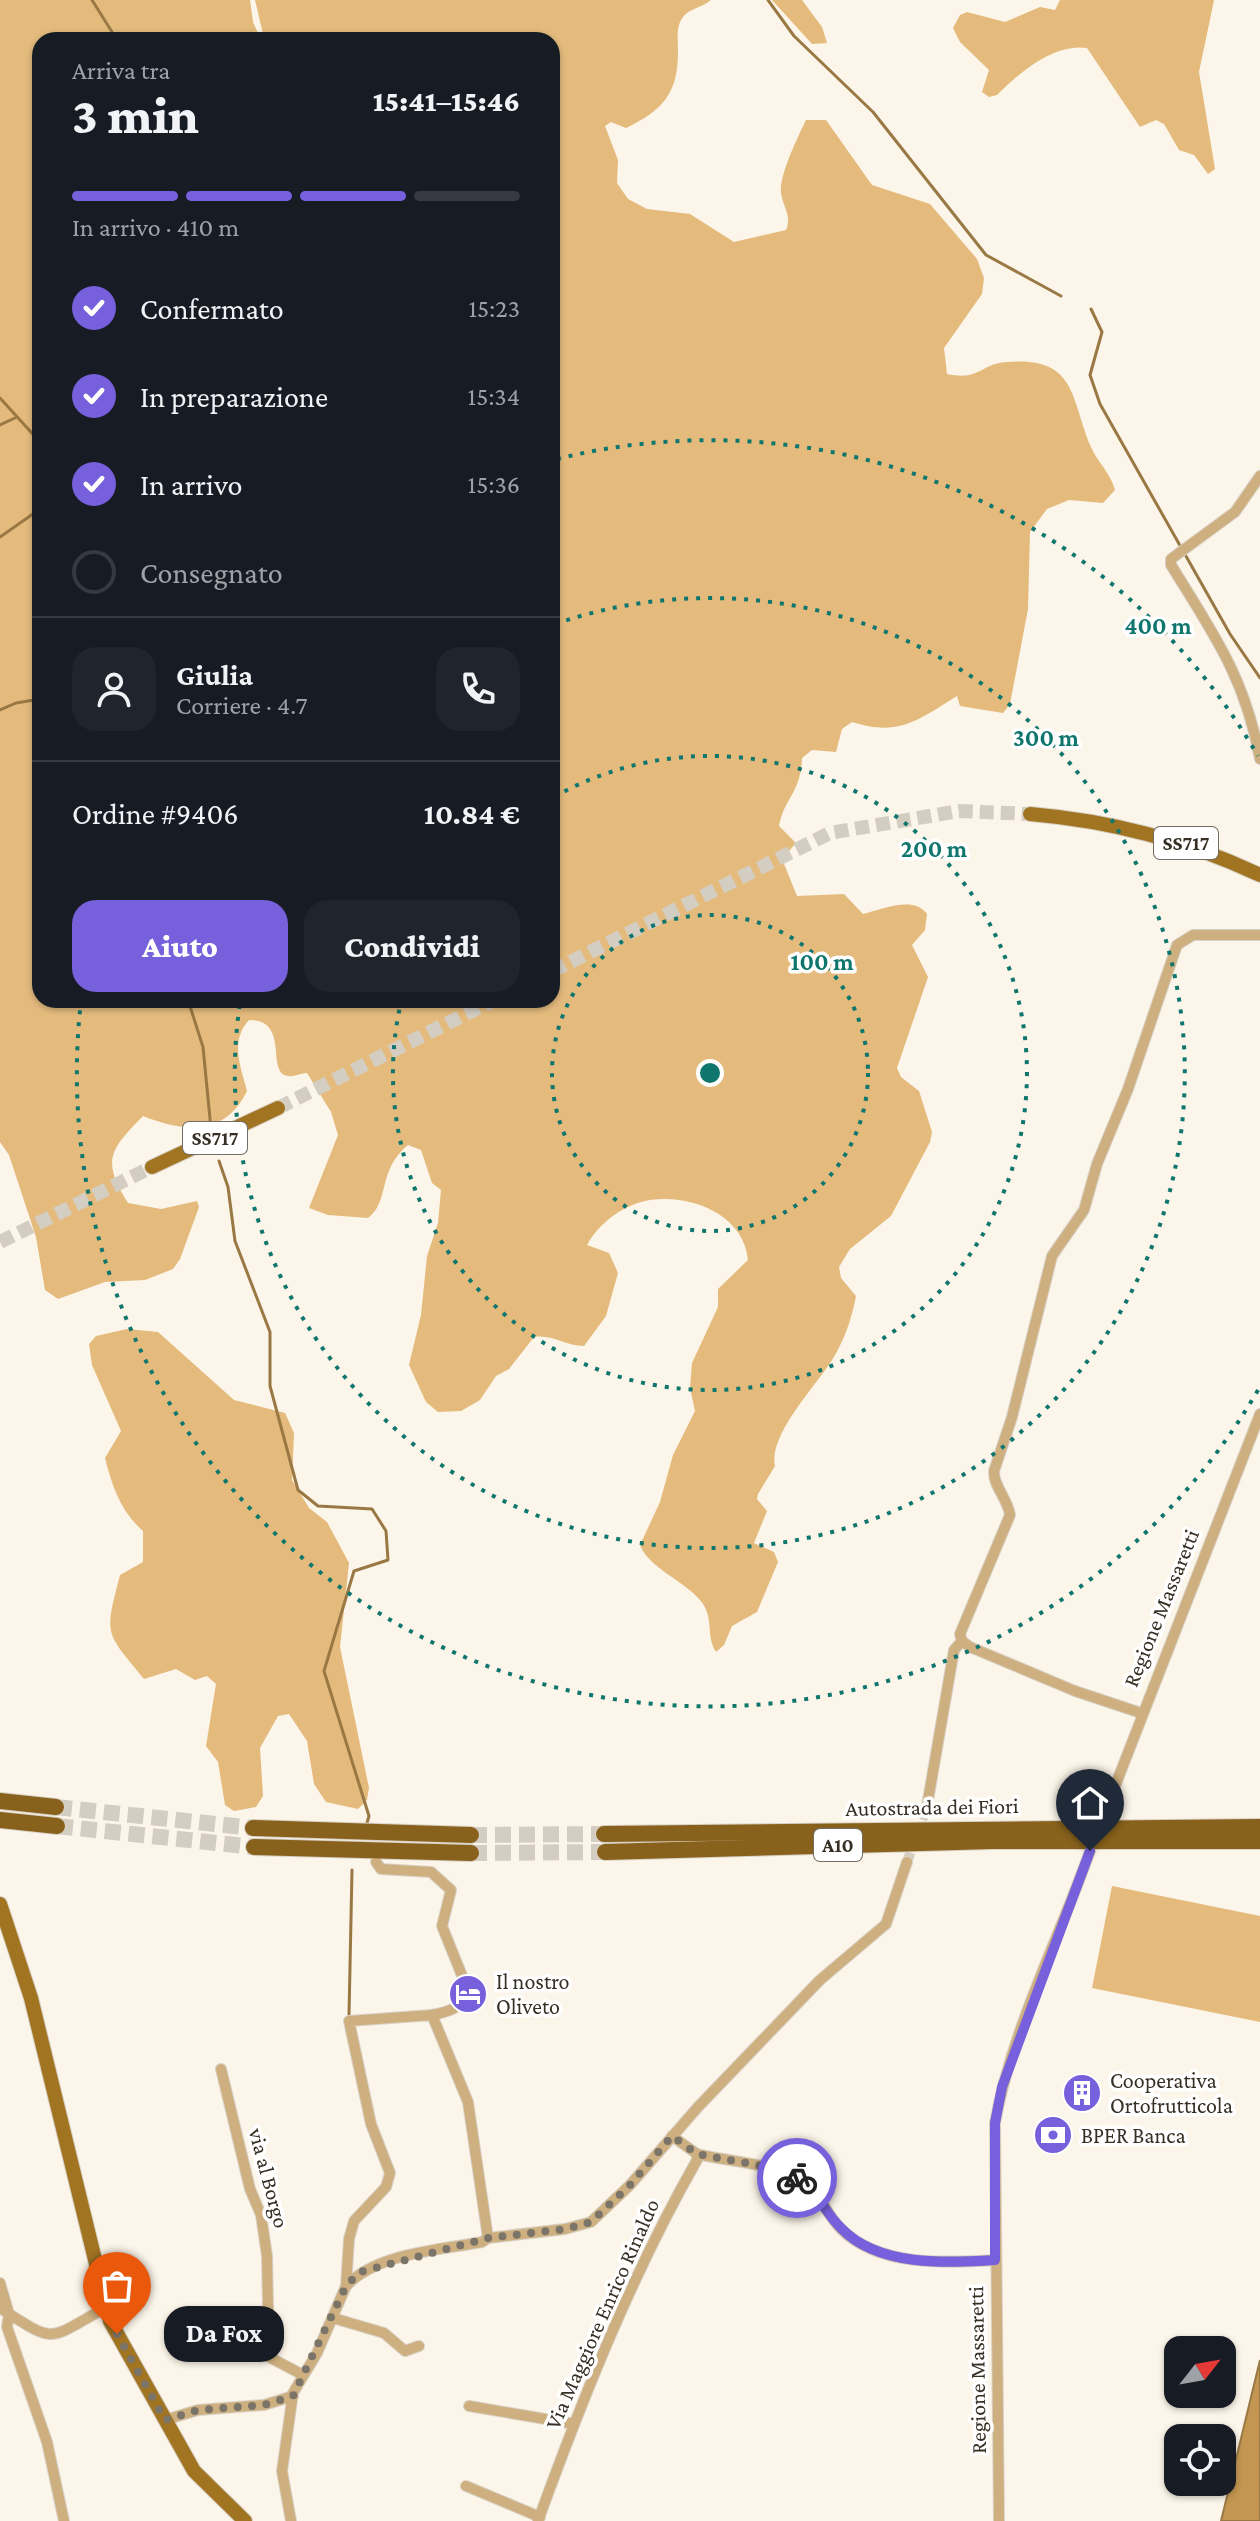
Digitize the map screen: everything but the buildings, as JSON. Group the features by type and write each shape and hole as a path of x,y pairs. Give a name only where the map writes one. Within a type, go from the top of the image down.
{"highway":[{"path":"0,1801 56,1807"},
{"path":"0,1820 57,1826"},
{"name":"Autostrada dei Fiori","path":"605,1852 1203,1833 1260,1827"},
{"path":"253,1828 471,1835"},
{"name":"Autostrada dei Fiori","path":"604,1834 1203,1833 1260,1841"},
{"path":"254,1847 471,1853"}],"main road":[{"name":"SS717","path":"1030,814 1096,821 1162,835 1205,849 1260,875"},
{"name":"SS717","path":"152,1167 278,1108"},
{"path":"0,1904 31,1998 105,2308 194,2471 245,2521"}],"street":[{"path":"1260,476 1235,512 1171,559 1171,565 1242,686 1260,759"},
{"path":"962,1641 960,1634 965,1620 1010,1515 1008,1502 993,1479 994,1471 1012,1417 1052,1256 1084,1210 1097,1164 1128,1089 1177,945 1193,935 1260,935"},
{"name":"Regione Massaretti","path":"1103,1817 1260,1414"},
{"path":"962,1641 1075,1691 1141,1713"},
{"path":"927,1806 954,1650 962,1641"},
{"name":"Regione Massaretti","path":"999,2521 995,2123 1002,2087 1090,1851"},
{"path":"291,2521 282,2471 293,2396 346,2286 354,2221 386,2187 390,2173 371,2124 349,2021 448,2012 465,2002 469,1993 442,1926 451,1890 431,1872 381,1869 376,1862"},
{"path":"346,2286 360,2272 488,2238 565,2229 591,2222 630,2185 672,2136 820,1980 886,1924 907,1862"},
{"path":"432,2015 468,2102 488,2238"},
{"name":"via al Borgo","path":"221,2069 250,2189 261,2215 267,2256 269,2357 303,2375"},
{"path":"672,2136 697,2154 773,2168 797,2178 820,2195 843,2231 874,2249 901,2258 995,2260"},
{"name":"Via Maggiore Enrico Rinaldo","path":"539,2519 574,2424 659,2227 697,2160 697,2154"},
{"path":"0,2283 7,2327 47,2442 64,2521"},
{"path":"5,2311 45,2336 56,2335 105,2308"},
{"path":"333,2318 384,2333 405,2351 419,2346"},
{"path":"165,2420 198,2410 264,2405 293,2396"},
{"path":"469,2406 574,2424"},
{"path":"466,2486 539,2519"}],"shaded area":[{"path":"0,0 250,0 257,32 32,32 32,1008 560,1008 560,32 263,32 255,0 711,0 687,13 681,20 675,79 666,99 650,114 626,128 611,122 605,126 618,160 617,183 628,199 647,209 690,214 734,242 786,230 788,216 781,185 786,166 806,120 826,120 872,185 930,204 977,259 984,278 982,294 944,348 947,374 973,374 1006,362 1029,362 1059,373 1074,397 1091,447 1115,490 1103,503 1069,500 1047,509 1030,532 1028,609 1010,704 1003,713 960,706 957,696 919,719 896,727 883,728 852,722 842,729 836,752 812,750 802,758 796,788 781,816 779,826 796,843 782,859 797,896 844,894 863,914 888,907 914,905 927,914 925,930 912,945 928,977 897,1068 901,1077 919,1091 932,1132 930,1142 891,1216 850,1249 839,1267 841,1278 856,1296 847,1329 832,1360 786,1426 775,1454 775,1466 758,1494 757,1499 767,1511 754,1543 774,1552 778,1562 757,1612 732,1626 724,1645 716,1652 705,1606 685,1586 658,1567 640,1545 660,1502 673,1455 695,1411 690,1388 692,1363 718,1307 718,1289 748,1260 737,1231 713,1211 698,1204 666,1199 640,1202 613,1216 598,1229 587,1245 609,1253 618,1273 606,1316 584,1346 534,1337 509,1369 496,1376 480,1400 461,1411 438,1412 426,1402 409,1365 421,1315 427,1256 438,1223 441,1190 432,1183 421,1150 408,1145 392,1165 379,1203 368,1218 328,1215 309,1208 338,1135 331,1112 307,1073 288,1076 281,1073 274,1037 270,1028 262,1022 249,1020 240,1036 240,1063 247,1091 227,1117 202,1127 188,1127 143,1116 123,1138 113,1156 114,1176 128,1203 161,1209 197,1201 199,1207 180,1259 173,1269 145,1280 105,1282 58,1299 45,1290 36,1237 9,1155 0,1142"},
{"path":"772,0 802,0 822,27 827,43 812,44"},
{"path":"1060,0 1214,0 1199,72 1215,169 1208,174 1194,155 1179,150 1164,124 1156,120 1140,127 1087,48 1062,50 1038,61 997,95 989,97 982,92 989,70 960,42 953,28 960,15 967,12 1005,22 1040,7 1055,10"},
{"path":"127,1329 158,1332 234,1400 285,1413 294,1433 292,1480 309,1508 327,1522 349,1563 340,1647 369,1788 367,1800 358,1809 326,1802 314,1784 307,1741 289,1714 278,1716 260,1748 263,1796 256,1807 234,1811 225,1805 218,1762 206,1746 216,1684 207,1676 195,1680 176,1669 144,1679 115,1641 110,1622 120,1575 143,1562 143,1531 123,1507 105,1458 121,1431 92,1365 89,1344 96,1336"},
{"path":"1112,1886 1260,1916 1260,2022 1092,1988"},
{"path":"1260,2360 1260,2521 1221,2521 1227,2496 1236,2496 1236,2459"}],"waterway":[{"path":"92,0 112,32"},
{"path":"768,0 794,36 873,112 986,255 1061,296"},
{"path":"1091,309 1102,332 1090,375 1100,404 1230,634 1260,678"},
{"path":"0,398 32,433"},
{"path":"0,425 17,417"},
{"path":"0,537 32,515"},
{"path":"0,710 32,700"},
{"path":"191,1008 203,1047 211,1129"},
{"path":"219,1161 228,1187 235,1241 270,1332 270,1386 298,1490 318,1506 372,1509 386,1531 388,1560 354,1571 324,1671 369,1816 367,1823"},
{"path":"349,2015 352,1870"}],"tunnel":[{"path":"560,967 830,833 959,811 1030,814"},
{"path":"278,1108 478,1008"},
{"path":"0,1242 152,1167"},
{"path":"907,1862 927,1806"},
{"path":"56,1807 253,1828"},
{"path":"57,1826 254,1847"},
{"path":"471,1835 604,1834"},
{"path":"471,1853 605,1852"}],"way so far":[{"path":"117,2334 165,2420 226,2405 264,2405 293,2396 317,2353 346,2286 360,2272 410,2256 482,2242 488,2238 565,2229 591,2222 630,2185 672,2136 697,2154 773,2168 797,2178"}],"place":[{"name":"Il nostro Oliveto","path":"468,1994"},
{"name":"Cooperativa Ortofrutticola","path":"1082,2093"},
{"name":"BPER Banca","path":"1053,2135"},
{"name":"Da Fox","path":"117,2334"}],"route":[{"path":"797,2178 820,2195 843,2231 874,2249 901,2258 995,2260 995,2123 1002,2087 1090,1851"}]}
